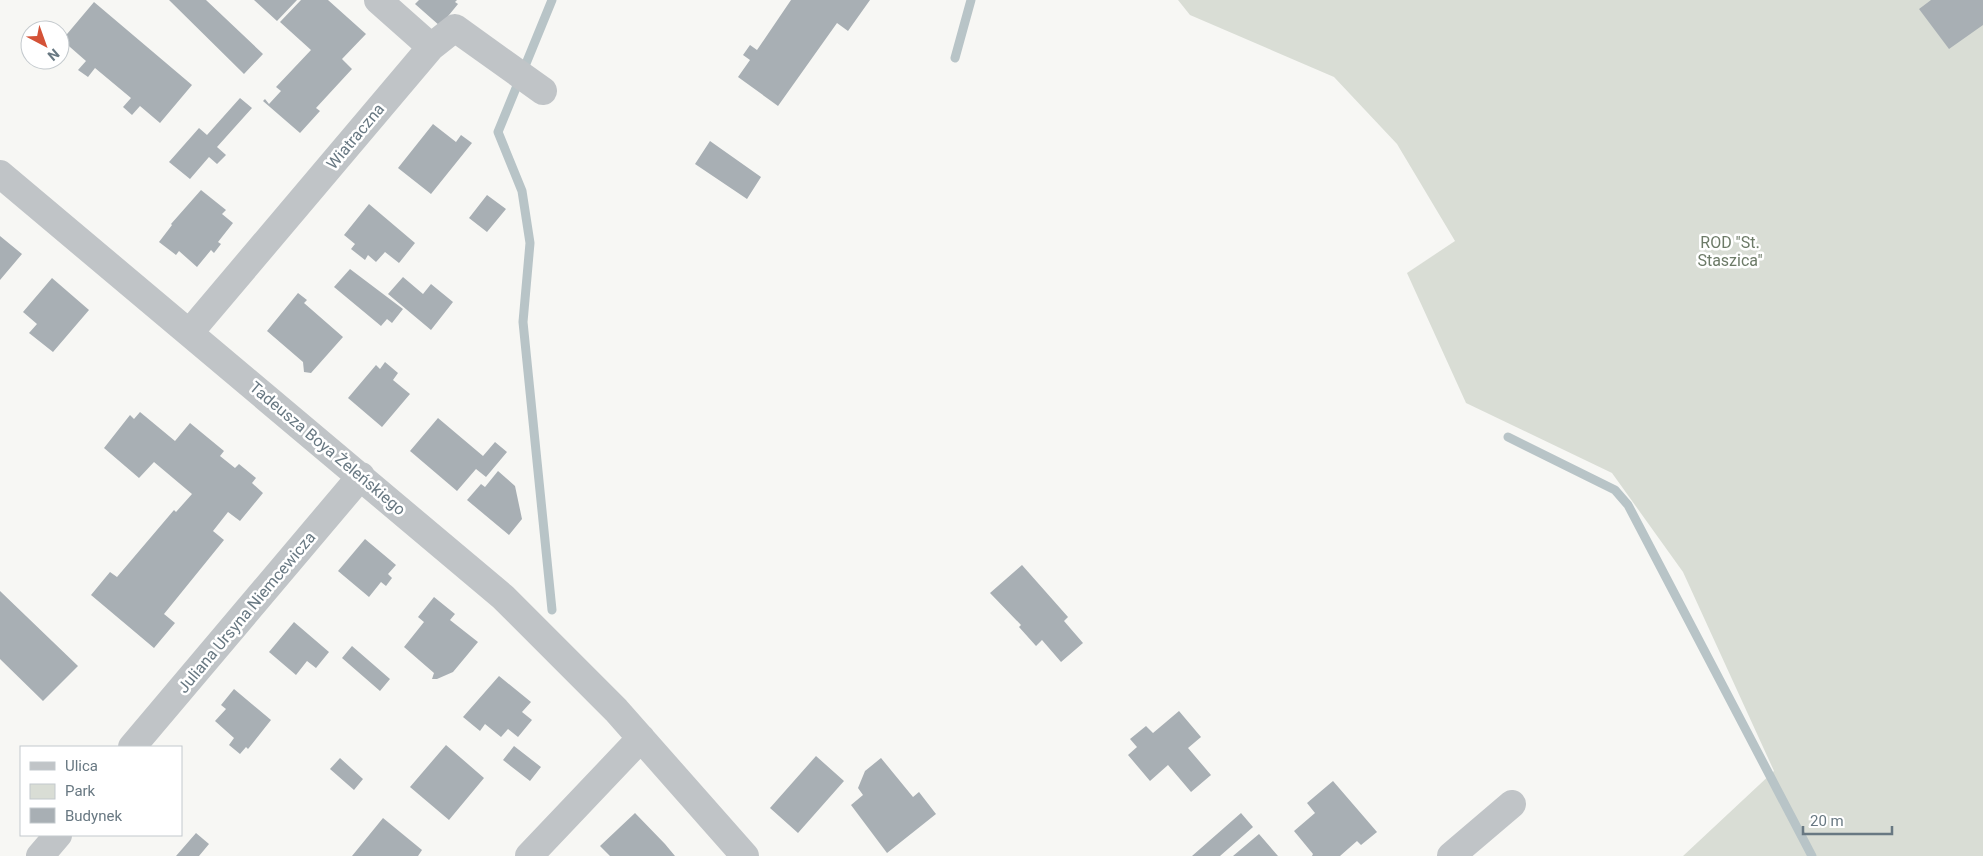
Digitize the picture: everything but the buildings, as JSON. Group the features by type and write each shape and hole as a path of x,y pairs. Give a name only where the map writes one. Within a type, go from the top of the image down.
{"street":[{"path":"378,0 431,47"},
{"name":"Wiatraczna","path":"190,332 431,47 455,28 543,91"},
{"name":"Tadeusza Boya Żeleńskiego","path":"0,174 503,596 609,703 745,856"},
{"name":"Juliana Ursyna Niemcewicza","path":"133,746 361,476"},
{"path":"528,856 641,738"},
{"path":"1451,856 1512,804"},
{"path":"40,856 57,836"}],"green space":[{"name":"ROD \"St. Staszica\"","path":"1178,0 1983,0 1983,856 1683,856 1774,771 1683,572 1612,473 1466,403 1407,273 1455,241 1397,144 1334,77 1190,15"}],"waterway":[{"path":"552,0 498,132 522,191 530,243 523,322 552,610"},
{"path":"955,58 971,0"},
{"path":"1508,437 1615,490 1628,505 1812,856"}]}
